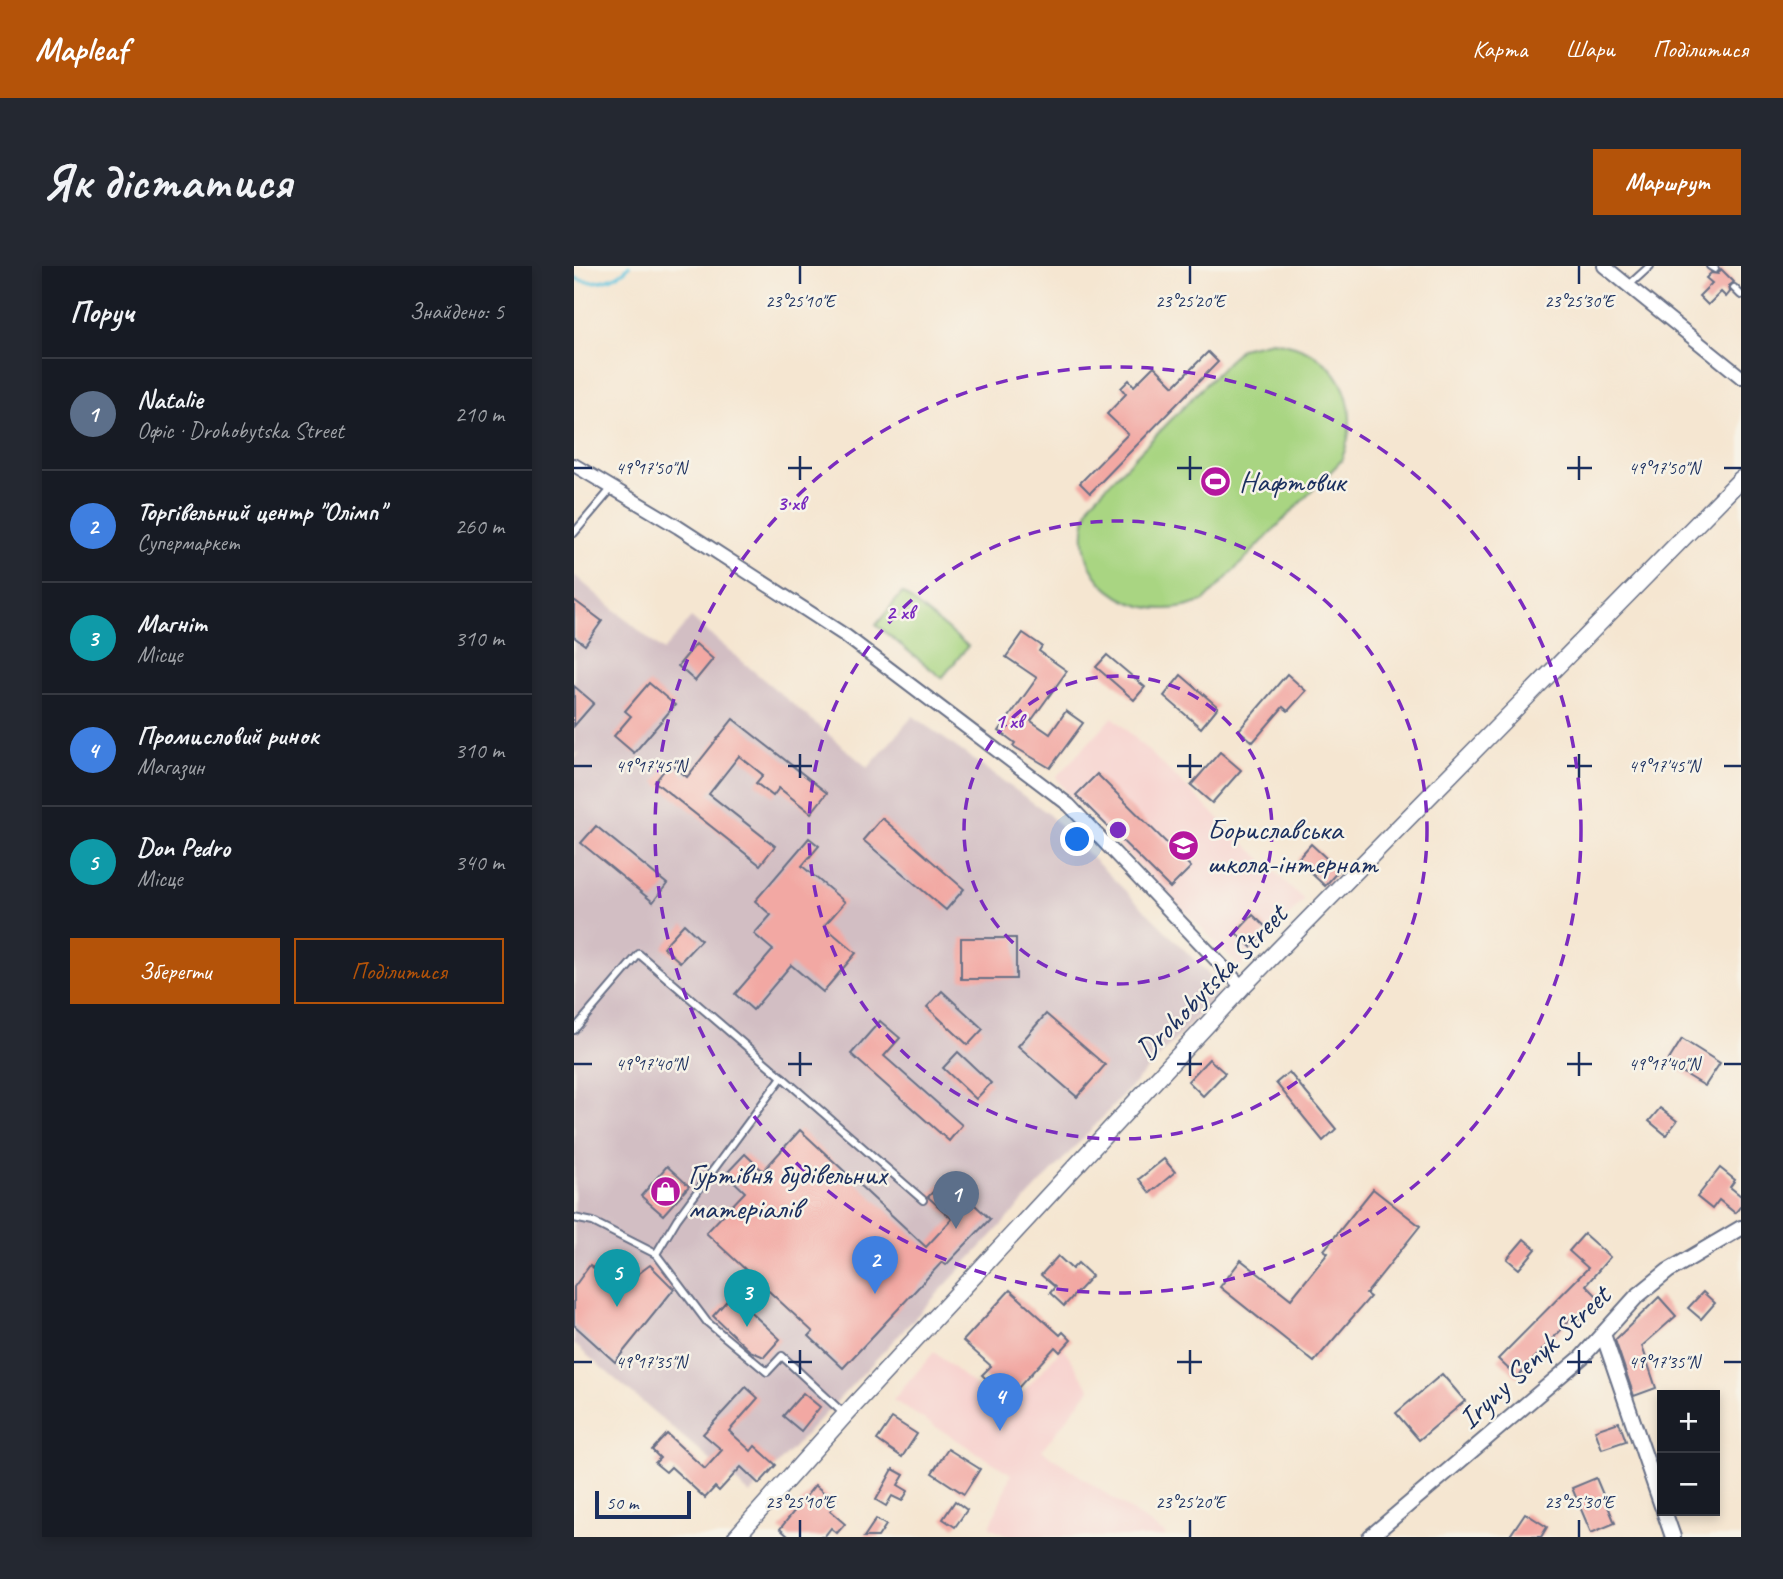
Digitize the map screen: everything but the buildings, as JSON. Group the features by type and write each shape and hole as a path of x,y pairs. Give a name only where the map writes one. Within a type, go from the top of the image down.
{"main road":[{"name":"Drohobytska Street","path":"736,1537 845,1415 1242,987 1741,479"}],"street":[{"path":"1604,266 1741,377"},
{"path":"574,465 846,636 1069,805 1242,987"},
{"name":"Iryny Senyk Street","path":"1370,1537 1604,1337 1636,1297 1668,1271 1741,1228"},
{"path":"1604,1337 1657,1491"},
{"path":"1666,1516 1673,1537"}],"lane":[{"path":"1627,286 1650,266"},
{"path":"1734,288 1741,295"},
{"path":"574,533 612,488"},
{"path":"574,1030 639,954 923,1199"},
{"path":"656,1254 677,1219 782,1077"},
{"path":"574,1218 593,1222 656,1254 707,1322 767,1372 782,1356 845,1415"}],"shaded area":[{"path":"574,575 663,651 691,618 868,768 913,716 1046,812 1218,983 1217,995 750,1494 574,1344 574,760 580,752 574,755"},
{"name":"Бориславська школа-інтернат","path":"1113,717 1304,900 1240,967 1067,793 1056,777"},
{"path":"1063,1347 1090,1389 1042,1450 1165,1534 1164,1537 1010,1537 990,1527 1011,1474 893,1400 934,1352 1006,1411"}],"green space":[{"name":"Нафтовик","path":"1272,341 1295,346 1314,355 1329,366 1340,381 1347,398 1350,418 1348,439 1341,461 1204,601 1178,608 1152,608 1129,602 1110,590 1095,573 1086,553 1084,529 1091,502 1241,348"},
{"path":"902,593 968,646 942,678 876,625"}],"waterway":[{"path":"574,277 595,282 618,275 629,266"}],"place":[{"name":"Нафтовик","path":"1216,481"},
{"name":"Бориславська школа-інтернат","path":"1184,846"},
{"name":"Гуртівня будівельних матеріалів","path":"665,1191"},
{"name":"Natalie","path":"956,1229"},
{"name":"Торгівельний центр \"Олімп\"","path":"875,1294"},
{"name":"Don Pedro","path":"617,1307"},
{"name":"Магніт","path":"747,1327"},
{"name":"Промисловий ринок","path":"1000,1431"}]}
